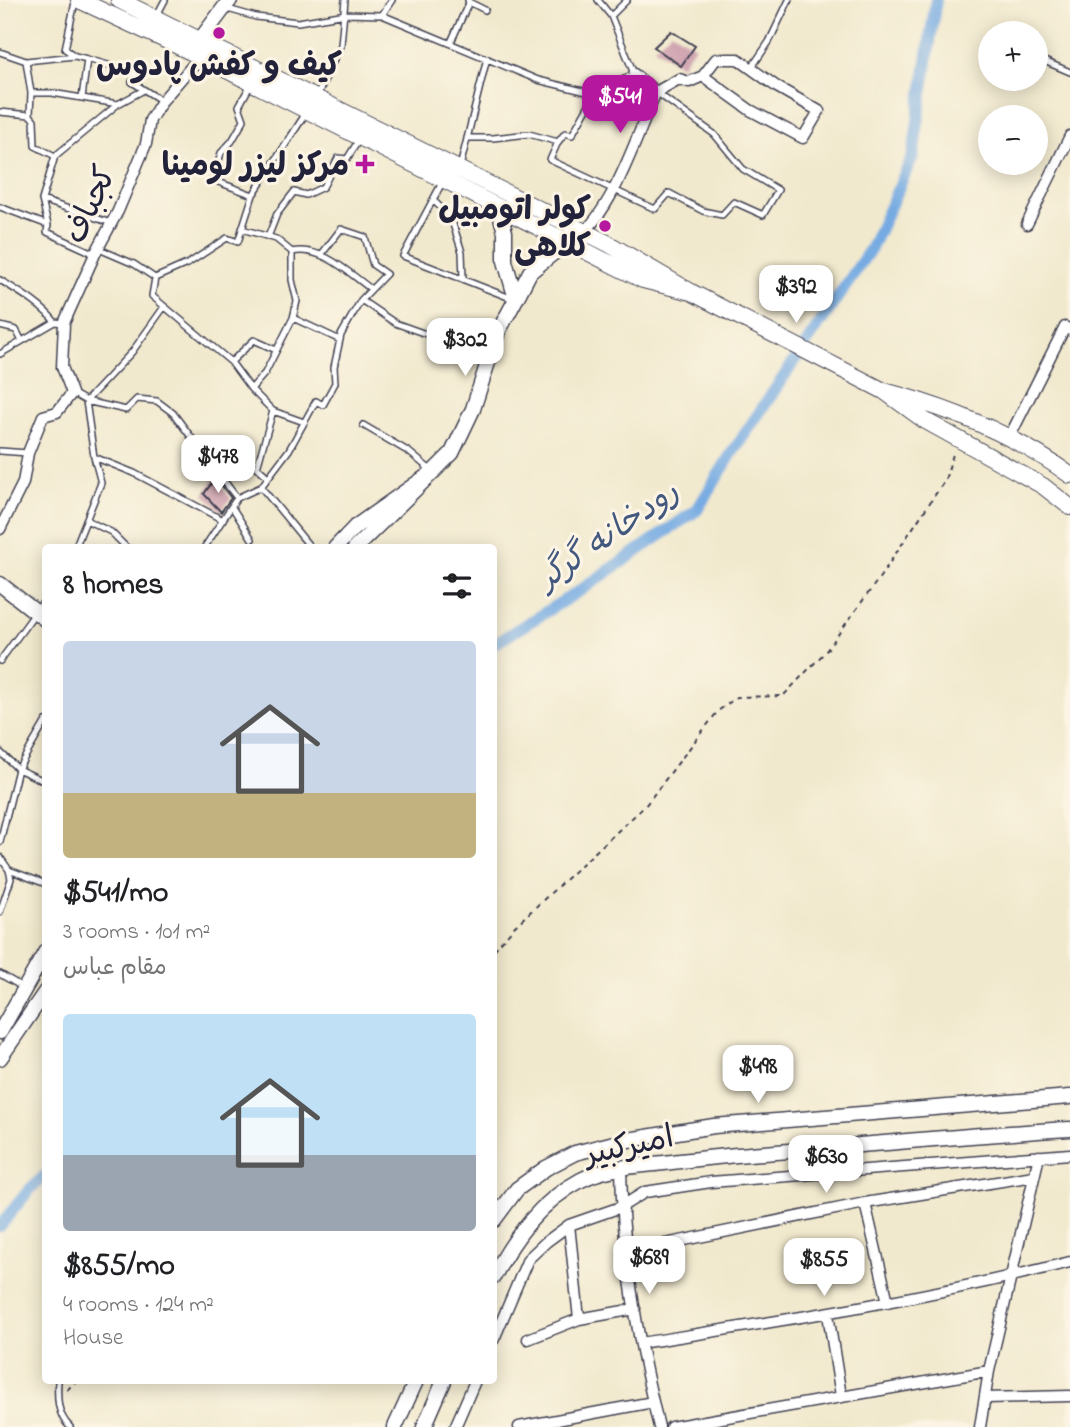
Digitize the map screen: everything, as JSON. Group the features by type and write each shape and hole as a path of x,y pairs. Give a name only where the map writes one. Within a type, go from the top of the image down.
{"main road":[{"path":"78,0 195,46 312,104 460,169 578,238 643,280 691,292 884,391 924,421 1043,486 1070,507"},
{"path":"119,0 156,18 195,46 210,61 252,82 312,104 361,136 498,206 578,238"},
{"path":"884,391 931,403 1009,438 1070,475"}],"street":[{"path":"195,46 227,4"},
{"path":"359,544 452,453 473,409 498,334 530,272 578,238 594,223 613,191 656,92 679,79 689,82 703,76 716,59 738,60 777,88 819,111 803,138 750,110 703,76"},
{"name":"کجباف","path":"72,393 62,367 59,323 111,223 146,144 150,120 162,101 192,66 210,61"},
{"path":"634,74 656,92"},
{"path":"1027,223 1066,150 1070,136"},
{"path":"498,206 505,232 505,261 516,299"},
{"path":"1009,438 1068,325"},
{"path":"0,529 23,483 28,453 43,416 57,412 72,393"},
{"path":"339,544 355,527 433,472"},
{"path":"0,584 41,616"},
{"path":"0,1032 42,958"},
{"path":"0,1058 42,997"},
{"name":"امیرکبیر","path":"497,1216 517,1189 546,1168 575,1153 622,1140 714,1126 1070,1097"},
{"name":"امیرکبیر","path":"497,1270 526,1223 560,1193 583,1179 621,1168 719,1156 1070,1129"},
{"path":"497,1332 528,1259 569,1225 621,1207 645,1192 711,1182 1070,1154"},
{"path":"979,1427 989,1371 1039,1157"},
{"path":"621,1168 621,1207 626,1252 641,1343 659,1427"},
{"path":"626,1252 865,1203 1034,1176"},
{"path":"865,1203 888,1302"},
{"path":"569,1225 579,1319"},
{"path":"641,1343 828,1314 1011,1278 1070,1262"},
{"path":"528,1339 579,1319 635,1309"},
{"path":"828,1314 841,1396"},
{"path":"671,1427 989,1371"},
{"path":"395,1427 415,1384"},
{"path":"424,1427 443,1384"},
{"path":"455,1427 474,1384"},
{"path":"986,1398 1070,1396"},
{"path":"519,1427 653,1402"}],"lane":[{"path":"78,0 65,49 75,56 129,71 136,76 132,82 162,101"},
{"path":"156,18 165,0"},
{"path":"155,278 189,263 227,238 237,242 253,195 312,104 341,45 345,0"},
{"path":"382,15 393,0"},
{"path":"598,0 611,16 634,74 595,94 572,135 565,133 550,160 655,209 669,193 703,211 722,215 734,202 763,215 778,190 743,169 713,134 656,92"},
{"path":"611,16 627,0"},
{"path":"751,68 769,43 789,0"},
{"path":"451,42 468,1 485,10"},
{"path":"227,4 256,17 298,22 345,14 382,15 538,80 595,94"},
{"path":"0,52 26,61 75,56"},
{"path":"460,169 487,58"},
{"path":"82,98 87,60"},
{"path":"26,61 35,146 55,156"},
{"path":"1048,63 1070,72"},
{"path":"252,82 239,106 244,120 232,141 221,153 213,180 253,195"},
{"path":"142,90 118,104 55,156 42,200 47,232 134,264 155,278"},
{"path":"31,93 118,104"},
{"path":"0,112 30,115"},
{"path":"467,138 529,134 558,142"},
{"path":"268,237 277,214 294,192 306,195 323,187 338,158 347,159 361,136"},
{"path":"445,179 402,256 516,299"},
{"path":"42,200 111,223"},
{"path":"433,200 451,218 462,252 463,279"},
{"path":"0,207 48,225"},
{"path":"242,229 276,239 292,251 304,249 321,255 371,289"},
{"path":"207,544 237,498 261,487 289,450 316,401 323,405 334,383 334,367 340,340 361,300 386,274 373,265 365,237 341,229 321,255"},
{"path":"251,389 265,373 293,318 297,301 292,280 292,251"},
{"path":"155,278 152,296 231,362 251,389 273,411 304,422"},
{"path":"0,280 59,323 0,354"},
{"path":"361,300 395,323 426,334 433,330 491,353"},
{"path":"86,401 132,352 164,307"},
{"path":"293,318 340,340"},
{"path":"0,326 16,330 22,341"},
{"path":"231,362 254,340 276,350"},
{"path":"72,393 86,401 126,410 137,399 158,401 173,413 237,498"},
{"path":"77,544 101,483 94,457 86,401"},
{"path":"268,477 257,467 273,411"},
{"path":"363,425 409,452 433,472"},
{"path":"0,451 28,453"},
{"path":"94,457 183,498 223,520"},
{"path":"261,487 308,544"},
{"path":"232,507 252,539"},
{"path":"86,520 111,532 123,544"},
{"path":"0,661 41,616"},
{"path":"0,842 18,769 42,728"},
{"path":"0,752 18,769 42,780"},
{"path":"0,857 9,870 11,879 0,912"},
{"path":"9,870 42,882"},
{"path":"0,974 25,989"},
{"path":"58,1384 57,1401 65,1422 70,1427"}],"path":[{"path":"497,947 515,926 645,806 718,712 737,697 783,696 826,651 901,548 945,480 957,439"}],"building":[{"path":"671,31 695,46 681,66 654,47"},
{"path":"215,478 231,498 221,512 204,494"}],"waterway":[{"name":"رودخانه گرگر","path":"497,642 581,590 697,510 732,453 871,248 913,156 936,0"},
{"name":"رودخانه گرگر","path":"0,1226 29,1190 42,1179"}],"place":[{"name":"کیف و کفش پادوس","path":"219,33"},
{"name":"مرکز لیزر لومینا","path":"365,164"},
{"name":"کولر اتومبیل کلاهی","path":"605,226"}]}
